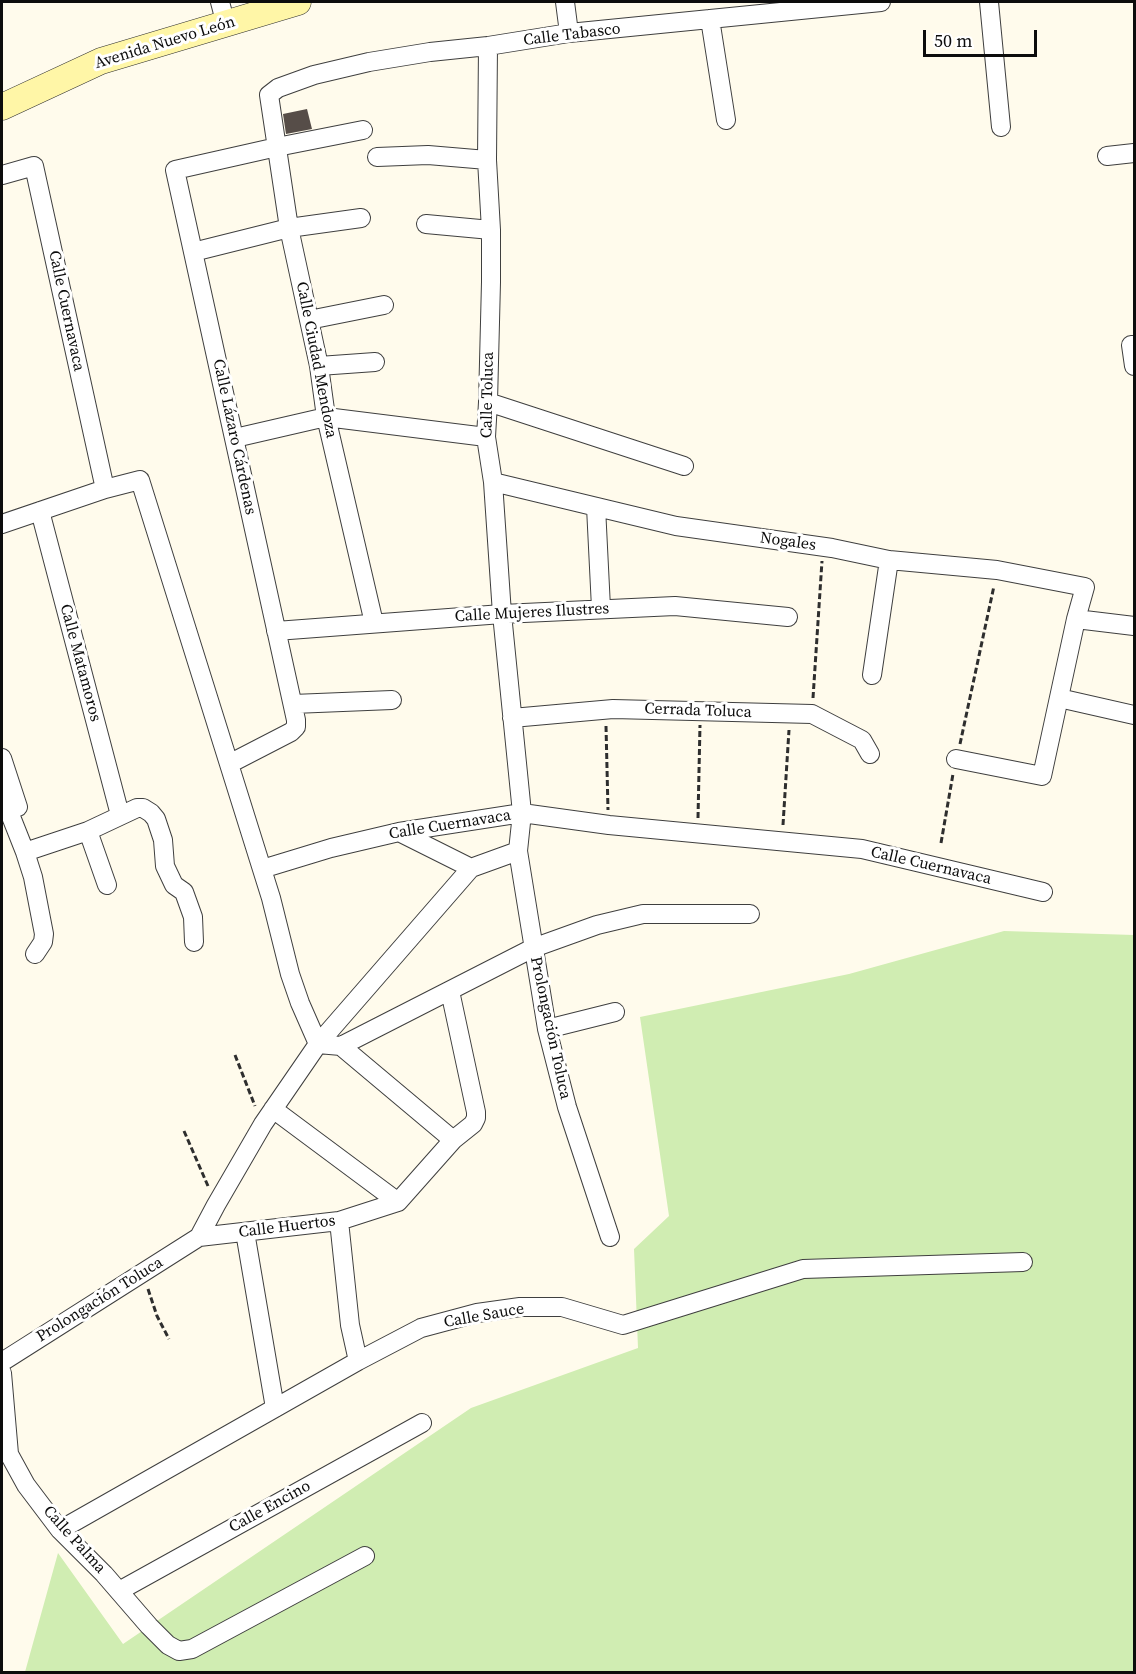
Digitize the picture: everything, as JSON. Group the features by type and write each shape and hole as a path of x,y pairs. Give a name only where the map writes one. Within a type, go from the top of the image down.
{"main road":[{"name":"Avenida Nuevo León","path":"2,107 101,61 195,32 223,13 298,2"}],"street":[{"path":"565,2 569,33"},
{"name":"Calle Tabasco","path":"269,95 278,88 314,75 369,62 430,52 488,46 569,33 710,19 794,6 881,2"},
{"path":"989,2 1002,127"},
{"path":"710,19 726,120"},
{"name":"Calle Toluca","path":"488,46 487,160 491,230 486,437 493,482 502,614 522,813"},
{"name":"Calle Ciudad Mendoza","path":"269,95 289,228 319,366 326,417 374,623"},
{"path":"277,147 363,130"},
{"name":"Calle Lázaro Cárdenas","path":"229,764 291,732 296,727 175,170 277,147"},
{"path":"1107,156 1134,153"},
{"path":"377,157 428,155 487,160"},
{"name":"Calle Cuernavaca","path":"2,175 34,166 105,489"},
{"path":"193,252 289,228 361,218"},
{"path":"426,224 491,230"},
{"path":"309,320 384,305"},
{"path":"1134,345 1131,345 1134,366"},
{"path":"319,366 375,363"},
{"path":"488,402 684,466"},
{"path":"235,438 326,417 486,437"},
{"path":"2,524 105,489 140,480 262,869 290,974 318,1044"},
{"name":"Nogales","path":"493,482 676,526 823,547 890,560 997,570 1085,587 1076,619"},
{"path":"596,507 601,608"},
{"name":"Calle Matamoros","path":"40,511 120,815"},
{"path":"872,675 890,560"},
{"name":"Calle Mujeres Ilustres","path":"276,631 601,608 675,606 789,617"},
{"path":"956,759 1042,776 1076,619 1134,626"},
{"path":"1059,698 1134,715"},
{"path":"292,705 392,700"},
{"name":"Cerrada Toluca","path":"512,718 606,710 812,714 862,740 870,754"},
{"path":"2,760 20,811"},
{"path":"2,794 33,877 44,934 43,942 34,954"},
{"path":"25,852 88,831 120,815 143,808 156,819 163,840 165,866 174,885 184,892 193,917 194,942"},
{"name":"Calle Cuernavaca","path":"262,869 332,848 399,832 522,813 609,825 862,849 1043,892"},
{"name":"Prolongación Toluca","path":"522,813 518,850 547,1029 567,1107 610,1237"},
{"path":"88,831 107,885"},
{"path":"399,832 471,868"},
{"path":"199,1237 262,1125 318,1044 471,868 518,850"},
{"path":"318,1044 341,1046 533,948 597,926 643,914 750,914"},
{"path":"273,1109 398,1202 453,1140 473,1124 476,1118 450,991"},
{"path":"547,1029 615,1012"},
{"path":"341,1046 453,1140"},
{"name":"Calle Huertos","path":"199,1237 339,1221 398,1202"},
{"path":"339,1221 350,1325 358,1361"},
{"path":"245,1232 274,1408"},
{"name":"Prolongación Toluca","path":"2,1362 199,1237"},
{"name":"Calle Sauce","path":"60,1530 358,1361 421,1329 477,1313 520,1307 562,1307 623,1325 803,1269 1023,1262"},
{"name":"Calle Palma","path":"2,1373 5,1450 26,1485 60,1530 104,1574 168,1645 179,1651 192,1648 365,1556"},
{"name":"Calle Encino","path":"119,1591 422,1423"}],"path":[{"path":"812,714 823,547"},
{"path":"941,843 946,805 997,570"},
{"path":"606,710 609,825"},
{"path":"698,833 700,711"},
{"path":"782,842 790,714"},
{"path":"235,1055 262,1125"},
{"path":"184,1131 216,1205"},
{"path":"142,1273 157,1316 170,1339"}],"green space":[{"path":"1004,931 1134,935 1134,1672 25,1672 58,1553 123,1644 471,1408 638,1348 634,1249 669,1216 640,1017 849,974"}],"building":[{"path":"307,109 312,129 286,134 283,114"}]}
